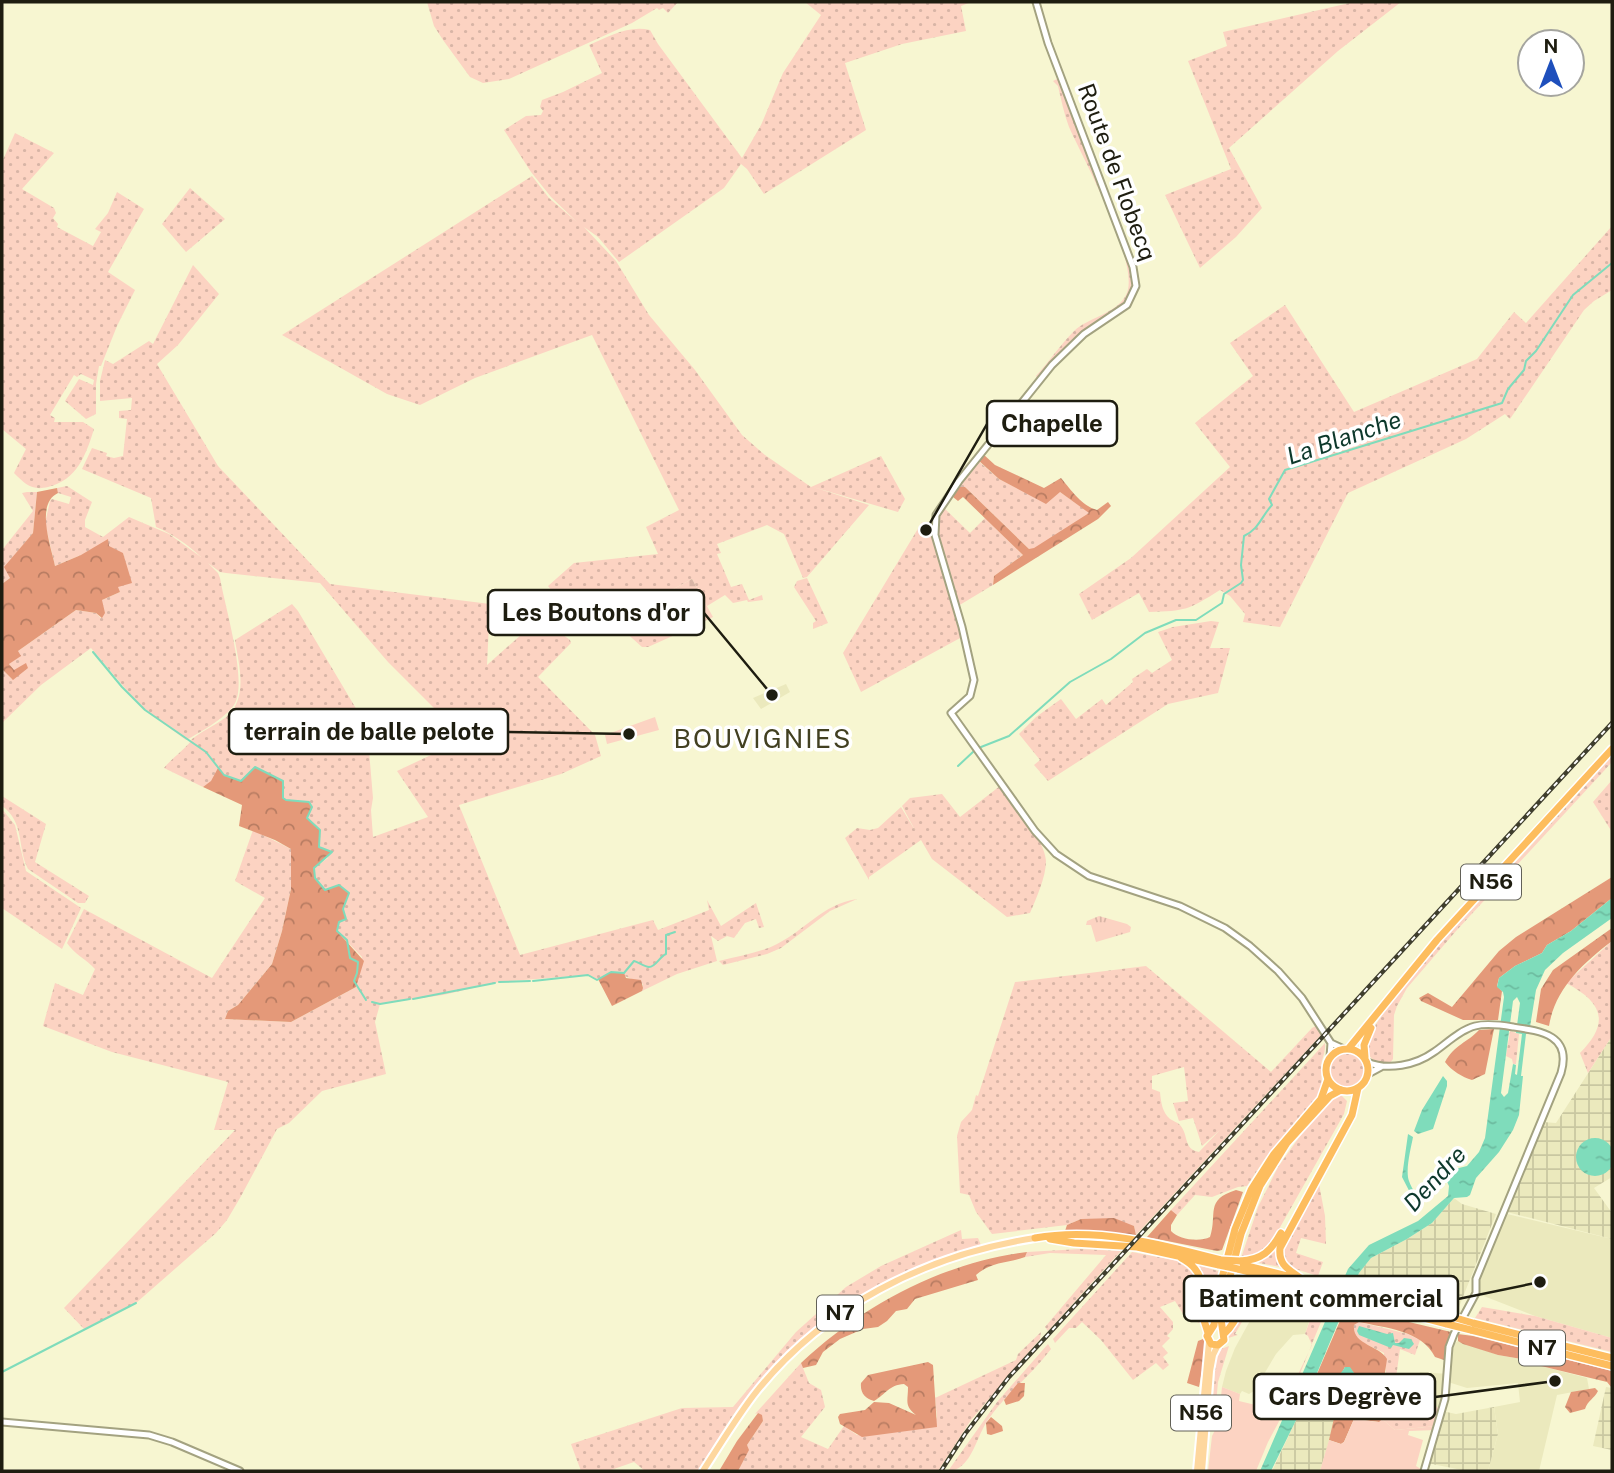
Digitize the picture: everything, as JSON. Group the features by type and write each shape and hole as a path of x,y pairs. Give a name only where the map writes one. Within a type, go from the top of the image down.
{"highway":[{"name":"N56","path":"1209,1342 1222,1276 1235,1229 1251,1190 1274,1154 1321,1099 1328,1079 1326,1070 1329,1057 1347,1048 1375,1018 1437,940 1612,749"},
{"name":"N56","path":"1368,1074 1366,1039 1375,1018"},
{"path":"1347,1048 1358,1051 1366,1060"},
{"path":"1302,1283 1283,1265 1280,1248 1352,1115 1358,1088 1368,1074"},
{"path":"1239,1265 1261,1257 1274,1246 1348,1115 1350,1100 1343,1090 1328,1079"},
{"name":"N56","path":"1218,1345 1224,1340 1222,1309 1232,1266 1246,1218 1260,1186 1287,1143 1332,1093 1358,1088"},
{"path":"1035,1238 1103,1236 1161,1245 1220,1262"},
{"name":"N7","path":"1035,1238 1121,1245 1239,1265 1387,1305 1612,1358"},
{"path":"1172,1253 1193,1265 1200,1274 1203,1317 1210,1331 1222,1332 1233,1324 1239,1308 1253,1288 1272,1283 1290,1284"},
{"name":"N7","path":"1239,1265 1290,1284 1302,1283"},
{"name":"N7","path":"1472,1326 1612,1366"},
{"path":"1209,1342 1218,1345"}],"main road":[{"name":"N7","path":"703,1471 742,1411 768,1378 801,1345 839,1314 887,1285 939,1262 976,1250 1035,1238"},
{"name":"N56","path":"1200,1471 1209,1342"},
{"name":"N56","path":"1200,1471 1210,1371 1218,1345"}],"street":[{"name":"Route de Flobecq","path":"1036,2 1048,43 1133,267 1136,286 1127,305 1084,334 1052,365 959,481 936,515 934,535 962,627 974,680 970,696 951,713 1041,839 1056,855 1089,876 1180,906 1231,932 1290,984 1331,1044"},
{"path":"1368,1074 1381,1067 1417,1061 1464,1031 1481,1025 1542,1031 1550,1035 1560,1045 1563,1066 1476,1279 1476,1293 1449,1347 1445,1399 1424,1471"},
{"path":"1329,1057 1331,1044 1347,1048"},
{"path":"1366,1060 1381,1067"},
{"path":"2,1422 149,1435 181,1445 240,1471"}],"shaded area":[{"path":"786,684 790,692 761,709 753,698"},
{"path":"1612,1036 1612,1177 1594,1188 1612,1213 1612,1239 1507,1212 1543,1122 1556,1123"},
{"path":"1454,1198 1462,1204 1496,1214 1457,1312 1355,1285 1359,1273 1371,1258 1432,1223"},
{"path":"1503,1213 1612,1239 1612,1338 1535,1316 1476,1293 1475,1283"},
{"path":"1275,1305 1313,1309 1305,1334 1293,1335 1276,1354 1254,1391 1249,1394 1242,1391 1240,1394 1222,1387 1235,1348 1252,1317 1262,1309"},
{"path":"1458,1341 1498,1355 1539,1362 1541,1366 1587,1378 1589,1389 1557,1395 1539,1471 1488,1471 1498,1434 1494,1407 1520,1402 1518,1383 1467,1388 1448,1382 1442,1409 1393,1393 1395,1373 1419,1376 1420,1372 1448,1374 1449,1347"},
{"path":"1606,1387 1612,1388 1612,1450 1593,1446"},
{"path":"1307,1397 1335,1414 1320,1471 1272,1471"},
{"path":"1494,1407 1498,1434 1488,1471 1467,1471 1427,1463 1442,1411 1456,1414"}],"green space":[{"path":"427,2 678,2 668,13 663,8 657,8 632,23 509,79 483,83 470,77 443,40 434,26"},
{"path":"805,2 971,2 961,6 966,31 902,44 845,63 866,130 764,194 741,164 724,188 619,262 598,237 584,227 616,261 649,315 695,370 742,435 765,455 811,487 881,456 905,499 898,512 813,487 869,505 807,577 803,578 784,534 767,525 717,544 721,553 717,554 731,587 742,584 749,600 762,595 763,600 733,603 725,595 707,606 692,579 666,593 686,630 648,647 642,647 584,595 565,607 548,586 574,563 658,554 646,527 679,510 592,335 475,378 420,405 387,394 282,335 532,176 549,198 577,222 551,197 531,172 504,130 526,116 541,115 542,100 602,73 589,45 611,35 626,30 650,30 742,158 761,125 783,73 821,15"},
{"path":"1354,2 1401,2 1338,51 1229,148 1262,208 1236,237 1200,268 1165,195 1231,169 1188,61 1227,46 1223,32"},
{"path":"1059,78 1129,262 1132,277 1131,290 1120,307 1074,340 1038,379 1036,376 1074,331 1122,301 1129,281 1119,238 1069,127 1058,86 1053,81"},
{"path":"15,133 54,153 22,189 54,208 56,213 53,218 58,224 57,227 93,246 101,232 95,229 108,213 117,192 144,209 108,272 135,290 99,366 96,414 86,419 65,401 79,379 93,385 94,380 81,374 77,377 74,375 50,415 55,418 54,422 83,422 94,429 88,448 79,465 66,479 42,488 29,486 14,473 26,449 2,429 2,162"},
{"path":"190,188 225,219 186,252 162,224"},
{"path":"1612,226 1612,290 1584,310 1510,419 1505,414 1466,439 1348,493 1280,627 1243,622 1245,614 1230,596 1220,590 1186,608 1161,612 1149,612 1139,593 1092,620 1079,594 1131,558 1230,467 1195,423 1253,376 1230,343 1285,305 1354,412 1477,359 1514,312 1526,323"},
{"path":"193,265 219,294 178,345 157,364 218,466 330,584 490,604 487,665 540,618 570,640 571,643 538,677 595,735 601,756 561,774 459,805 520,955 653,920 658,930 709,910 707,900 721,926 756,903 764,927 759,928 756,919 745,923 734,938 727,936 718,941 711,936 717,961 677,974 642,991 643,984 620,974 610,974 597,980 587,975 499,982 443,995 380,1004 375,1022 386,1074 322,1091 289,1123 277,1129 240,1198 216,1233 136,1303 84,1329 64,1308 235,1130 214,1130 228,1082 112,1052 43,1026 55,983 83,995 95,969 67,943 84,909 212,978 265,898 235,881 253,830 291,849 291,889 272,964 238,1005 228,1011 225,1019 291,1022 356,987 362,957 337,931 339,922 346,916 343,909 345,904 331,888 325,890 315,878 314,868 328,858 319,847 320,830 307,818 312,807 283,798 284,787 253,769 241,781 224,775 203,787 164,768 192,739 225,718 237,701 241,682 235,640 292,604 298,611 367,727 373,798 373,837 428,817 397,771 465,739 388,662 320,583 220,572 208,563 220,578 237,658 236,701 221,718 186,740 140,706 91,648 41,685 2,723 2,669 12,679 14,671 9,664 18,651 76,610 96,613 101,618 102,600 120,592 117,587 126,565 123,553 81,555 55,566 45,523 50,501 52,499 69,504 71,497 58,493 57,488 67,486 92,502 85,527 103,537 129,517 169,534 201,557 180,540 168,533 156,527 151,498 82,469 92,448 107,453 106,456 123,456 127,419 119,418 119,411 131,410 132,398 100,401 100,381 105,360 113,364 149,341 153,344"},
{"path":"983,454 995,465 1044,488 1061,478 1077,497 1092,508 1097,510 1108,502 1111,506 1098,519 993,585 994,576 1023,555 963,497 958,501 953,497 957,487 965,487 1029,549 1089,513 1060,492 1046,504 999,479 978,460"},
{"path":"976,459 999,479 1017,488 1060,492 1090,513 1034,549 1029,549 965,487 957,487"},
{"path":"57,488 58,493 51,498 46,516 55,566 108,539 109,546 123,553 132,583 118,587 120,592 102,600 105,613 102,618 96,613 76,610 18,651 21,656 9,664 14,670 26,663 28,668 13,680 2,669 2,584 10,578 4,567 33,533 37,492"},
{"path":"37,492 33,533 5,567 10,578 2,584 2,550 33,511 22,493"},
{"path":"943,507 970,533 985,518 1023,555 994,576 993,585 958,606 936,529"},
{"path":"922,522 929,526 962,637 861,692 843,653"},
{"path":"807,578 828,623 813,629 813,623 816,621 794,587 797,581"},
{"path":"692,579 713,617 686,630 666,593"},
{"path":"1211,621 1219,622 1210,648 1230,648 1218,693 1168,704 1048,781 1034,765 1040,760 1019,734 1036,717 1061,699 1076,719 1102,699 1106,705 1133,682 1132,679 1147,669 1152,673 1172,660 1158,632"},
{"path":"655,717 659,730 607,744 605,735"},
{"path":"1612,756 1612,762 1407,988 1394,1015 1393,1059 1390,1063 1371,1058 1367,1049 1369,1036 1408,981"},
{"path":"255,767 283,781 283,798 309,802 312,807 307,818 320,830 319,847 332,852 314,868 315,878 325,890 339,885 349,893 343,909 346,919 339,923 337,931 364,961 356,987 291,1022 225,1019 228,1011 238,1005 272,964 291,889 291,849 239,826 242,805 203,787 211,781 218,768 224,775 240,781"},
{"path":"1612,780 1612,832 1593,802"},
{"path":"1000,786 1034,832 1044,852 1044,874 1030,913 1007,917 932,859 921,840 869,877 869,880 845,838 857,828 878,828 901,807 916,832 902,806 910,798 942,794 960,817"},
{"path":"2,796 46,824 35,862 89,896 85,903 78,903 28,869 17,827 9,812 2,806"},
{"path":"2,809 15,825 26,871 81,908 62,949 2,908"},
{"path":"1612,877 1612,898 1571,931 1547,945 1542,953 1515,966 1499,978 1497,986 1502,991 1498,1020 1463,1020 1419,998 1428,993 1452,1007 1499,951 1516,937"},
{"path":"857,899 830,911 781,948 723,965 719,961 770,947 788,938 834,906"},
{"path":"1099,916 1127,924 1131,927 1130,932 1096,942 1091,925 1086,925 1087,921"},
{"path":"1612,928 1612,941 1580,968 1564,989 1557,1000 1549,1026 1536,1022 1541,989 1553,970"},
{"path":"1612,941 1612,1036 1588,1073 1580,1053 1596,1032 1598,1014 1588,998 1566,983"},
{"path":"1146,966 1271,1072 1312,1028 1316,1026 1321,1035 1136,1235 1134,1226 1081,1219 1067,1225 992,1234 976,1212 969,1195 960,1193 957,1136 961,1122 972,1110 976,1095 978,1096 1015,982","holes":["1184,1067 1188,1101 1173,1103 1179,1121 1193,1118 1202,1146 1220,1130 1199,1152 1188,1145 1183,1129 1165,1113 1160,1092 1152,1089 1152,1076"]},
{"path":"611,972 624,973 626,978 641,980 642,991 612,1006 598,979"},
{"path":"1494,1029 1485,1074 1472,1080 1457,1073 1445,1062 1453,1051 1479,1030"},
{"path":"1510,1031 1519,1034 1516,1064 1506,1056"},
{"path":"1325,1043 1320,1093 1266,1157 1247,1186 1212,1197 1195,1195 1177,1215 1171,1210"},
{"path":"1347,1053 1359,1058 1364,1070 1359,1082 1347,1087 1335,1082 1330,1070 1335,1058"},
{"path":"1336,1095 1347,1101 1344,1114 1270,1245 1264,1251 1241,1258 1258,1207 1278,1167 1300,1136"},
{"path":"1319,1184 1325,1216 1326,1244 1301,1238 1296,1253 1323,1262 1318,1276 1286,1265 1282,1250"},
{"path":"1236,1190 1243,1192 1222,1250 1147,1237 1171,1210 1177,1215 1171,1225 1171,1231 1175,1234 1190,1239 1210,1237 1216,1203"},
{"path":"1114,1218 1134,1226 1136,1235 1065,1231 1067,1225 1081,1219"},
{"path":"961,1230 962,1239 978,1238 981,1245 945,1256 877,1286 816,1327 788,1352 738,1408 698,1471 645,1471 634,1462 608,1471 581,1471 571,1444 682,1408 733,1407 796,1332 846,1287 881,1266"},
{"path":"1276,1248 1280,1267 1259,1263"},
{"path":"1080,1249 1121,1251 1048,1331 1045,1327 1106,1255 1050,1253 1025,1257 1027,1252"},
{"path":"1027,1252 1025,1257 982,1270 976,1275 978,1280 915,1299 907,1309 896,1311 878,1327 863,1329 840,1339 823,1352 816,1365 803,1368 801,1363 825,1342 877,1305 905,1290 964,1266"},
{"path":"1132,1252 1184,1262 1198,1277 1202,1324 1185,1317 1175,1301 1160,1307 1173,1322 1173,1329 1167,1336 1170,1338 1162,1346 1168,1353 1163,1357 1169,1365 1163,1370 1156,1363 1133,1380 1101,1340 1082,1322 1076,1328 1069,1328 1055,1343 1053,1339"},
{"path":"1194,1264 1218,1271 1209,1328 1203,1280"},
{"path":"1235,1276 1264,1282 1256,1284 1225,1331 1226,1310"},
{"path":"1272,1286 1312,1297 1297,1306 1267,1306 1250,1316 1246,1315 1235,1334 1238,1335 1228,1338 1250,1296 1259,1288"},
{"path":"1332,1298 1319,1326 1312,1344 1305,1334 1317,1300"},
{"path":"1346,1307 1451,1332 1444,1360 1435,1357 1421,1341 1402,1332 1359,1322 1354,1325 1357,1337 1387,1359 1384,1379 1378,1387 1358,1379 1350,1368 1345,1367 1340,1376 1328,1382 1356,1409 1375,1410 1382,1414 1382,1422 1354,1419 1341,1444 1329,1440 1335,1414 1307,1397"},
{"path":"1482,1307 1535,1316 1612,1338 1612,1352 1475,1318"},
{"path":"1359,1322 1408,1334 1420,1340 1415,1355 1400,1349 1394,1392 1442,1409 1437,1426 1395,1430 1382,1419 1381,1407 1387,1404 1380,1397 1378,1387 1386,1372 1384,1353 1356,1336 1354,1325"},
{"path":"1041,1332 1040,1339 971,1420 938,1471 738,1471 748,1450 747,1445 763,1421 758,1413 755,1414 801,1363 809,1383 821,1390 825,1407 801,1437 828,1449 844,1426 857,1435 935,1421 935,1398 1016,1360 1018,1354"},
{"path":"1458,1334 1612,1371 1612,1388 1607,1382 1463,1344 1458,1341"},
{"path":"1203,1339 1207,1343 1199,1387 1187,1383 1198,1341"},
{"path":"1048,1344 1051,1349 986,1423 967,1460 956,1470 948,1471 997,1402"},
{"path":"1229,1346 1218,1382 1214,1426 1211,1427 1216,1358 1221,1349"},
{"path":"1309,1352 1296,1383 1284,1412 1281,1410"},
{"path":"928,1362 933,1365 937,1427 862,1437 840,1424 840,1414 865,1410 874,1402 889,1403 916,1415 908,1406 908,1387 904,1384 891,1388 874,1401 864,1395 861,1383 868,1375"},
{"path":"1018,1383 1025,1383 1024,1396 1019,1401 1006,1405 1004,1400"},
{"path":"1222,1387 1240,1394 1239,1401 1284,1412 1256,1471 1208,1471 1212,1436 1217,1426 1223,1427 1225,1407 1220,1406"},
{"path":"1595,1388 1598,1391 1585,1409 1570,1413 1565,1407 1571,1392"},
{"path":"758,1413 762,1415 763,1421 747,1445 749,1450 738,1471 719,1471 737,1441"},
{"path":"991,1417 1002,1426 1003,1431 987,1434 986,1423"},
{"path":"1354,1419 1379,1422 1382,1419 1395,1430 1437,1426 1436,1430 1409,1431 1408,1435 1423,1440 1416,1466 1424,1471 1320,1471 1329,1440 1341,1444 1344,1442"}],"water":[{"path":"1612,898 1612,918 1563,953 1545,970 1536,990 1529,1033 1526,1034 1519,1115 1513,1130 1499,1152 1476,1178 1470,1195 1454,1198 1432,1223 1371,1258 1359,1273 1304,1404 1271,1471 1260,1471 1348,1269 1369,1245 1418,1221 1448,1196 1449,1186 1445,1177 1455,1169 1467,1166 1479,1152 1485,1138 1504,997 1497,987 1499,978 1515,966 1542,953 1547,945 1571,931","holes":["1517,997 1520,1003 1516,1033 1522,1034 1517,1075 1516,1065 1513,1064 1508,1093 1504,1097 1501,1093 1513,1001"]},
{"path":"1443,1076 1447,1086 1433,1129 1418,1134 1414,1131 1422,1110"},
{"path":"1408,1134 1413,1137 1408,1176 1421,1206 1418,1208 1402,1177"},
{"path":"1595,1138 1608,1144 1614,1157 1608,1170 1595,1176 1582,1170 1576,1157 1582,1144"},
{"path":"1359,1326 1387,1334 1393,1333 1395,1343 1404,1338 1411,1339 1414,1344 1409,1349 1393,1345 1391,1348 1359,1335"},
{"path":"1345,1367 1350,1367 1358,1379 1378,1387 1380,1397 1392,1399 1391,1403 1381,1406 1382,1414 1360,1408 1351,1409 1323,1394 1328,1383"}],"waterway":[{"name":"La Blanche","path":"981,747 1009,736 1070,682 1111,659 1145,633 1176,620 1196,620 1222,603 1224,594 1243,580 1241,565 1244,536 1257,526 1272,505 1269,499 1285,470 1502,403 1508,389 1524,370 1526,361 1536,351 1573,295 1612,263"},
{"path":"93,652 145,710 206,752 224,775 241,781 255,767 283,781 283,798 286,800 309,802 312,807 307,818 320,830 319,847 332,852 314,868 315,878 325,890 339,885 349,893 343,909 346,919 339,922 337,931 347,940 350,958 358,962 354,981 366,1000"},
{"name":"La Blanche","path":"958,766 974,751"},
{"path":"533,981 588,975 597,980 611,972 624,973 634,961 651,967 666,954 666,935 675,932"},
{"path":"499,982 530,981"},
{"path":"413,999 495,983"},
{"path":"372,1002 380,1004 410,999"},
{"path":"2,1372 136,1303"}],"railway":[{"path":"941,1471 965,1434 1009,1377 1612,723"}],"place":[{"name":"Chapelle","path":"926,530"},
{"name":"Les Boutons d'or","path":"772,695"},
{"name":"terrain de balle pelote","path":"629,734"},
{"name":"Batiment commercial","path":"1540,1282"},
{"name":"Cars Degrève","path":"1555,1381"}],"district":[{"name":"BOUVIGNIES","path":"763,739"}],"water label":[{"name":"Dendre","path":"1435,1179"}]}
